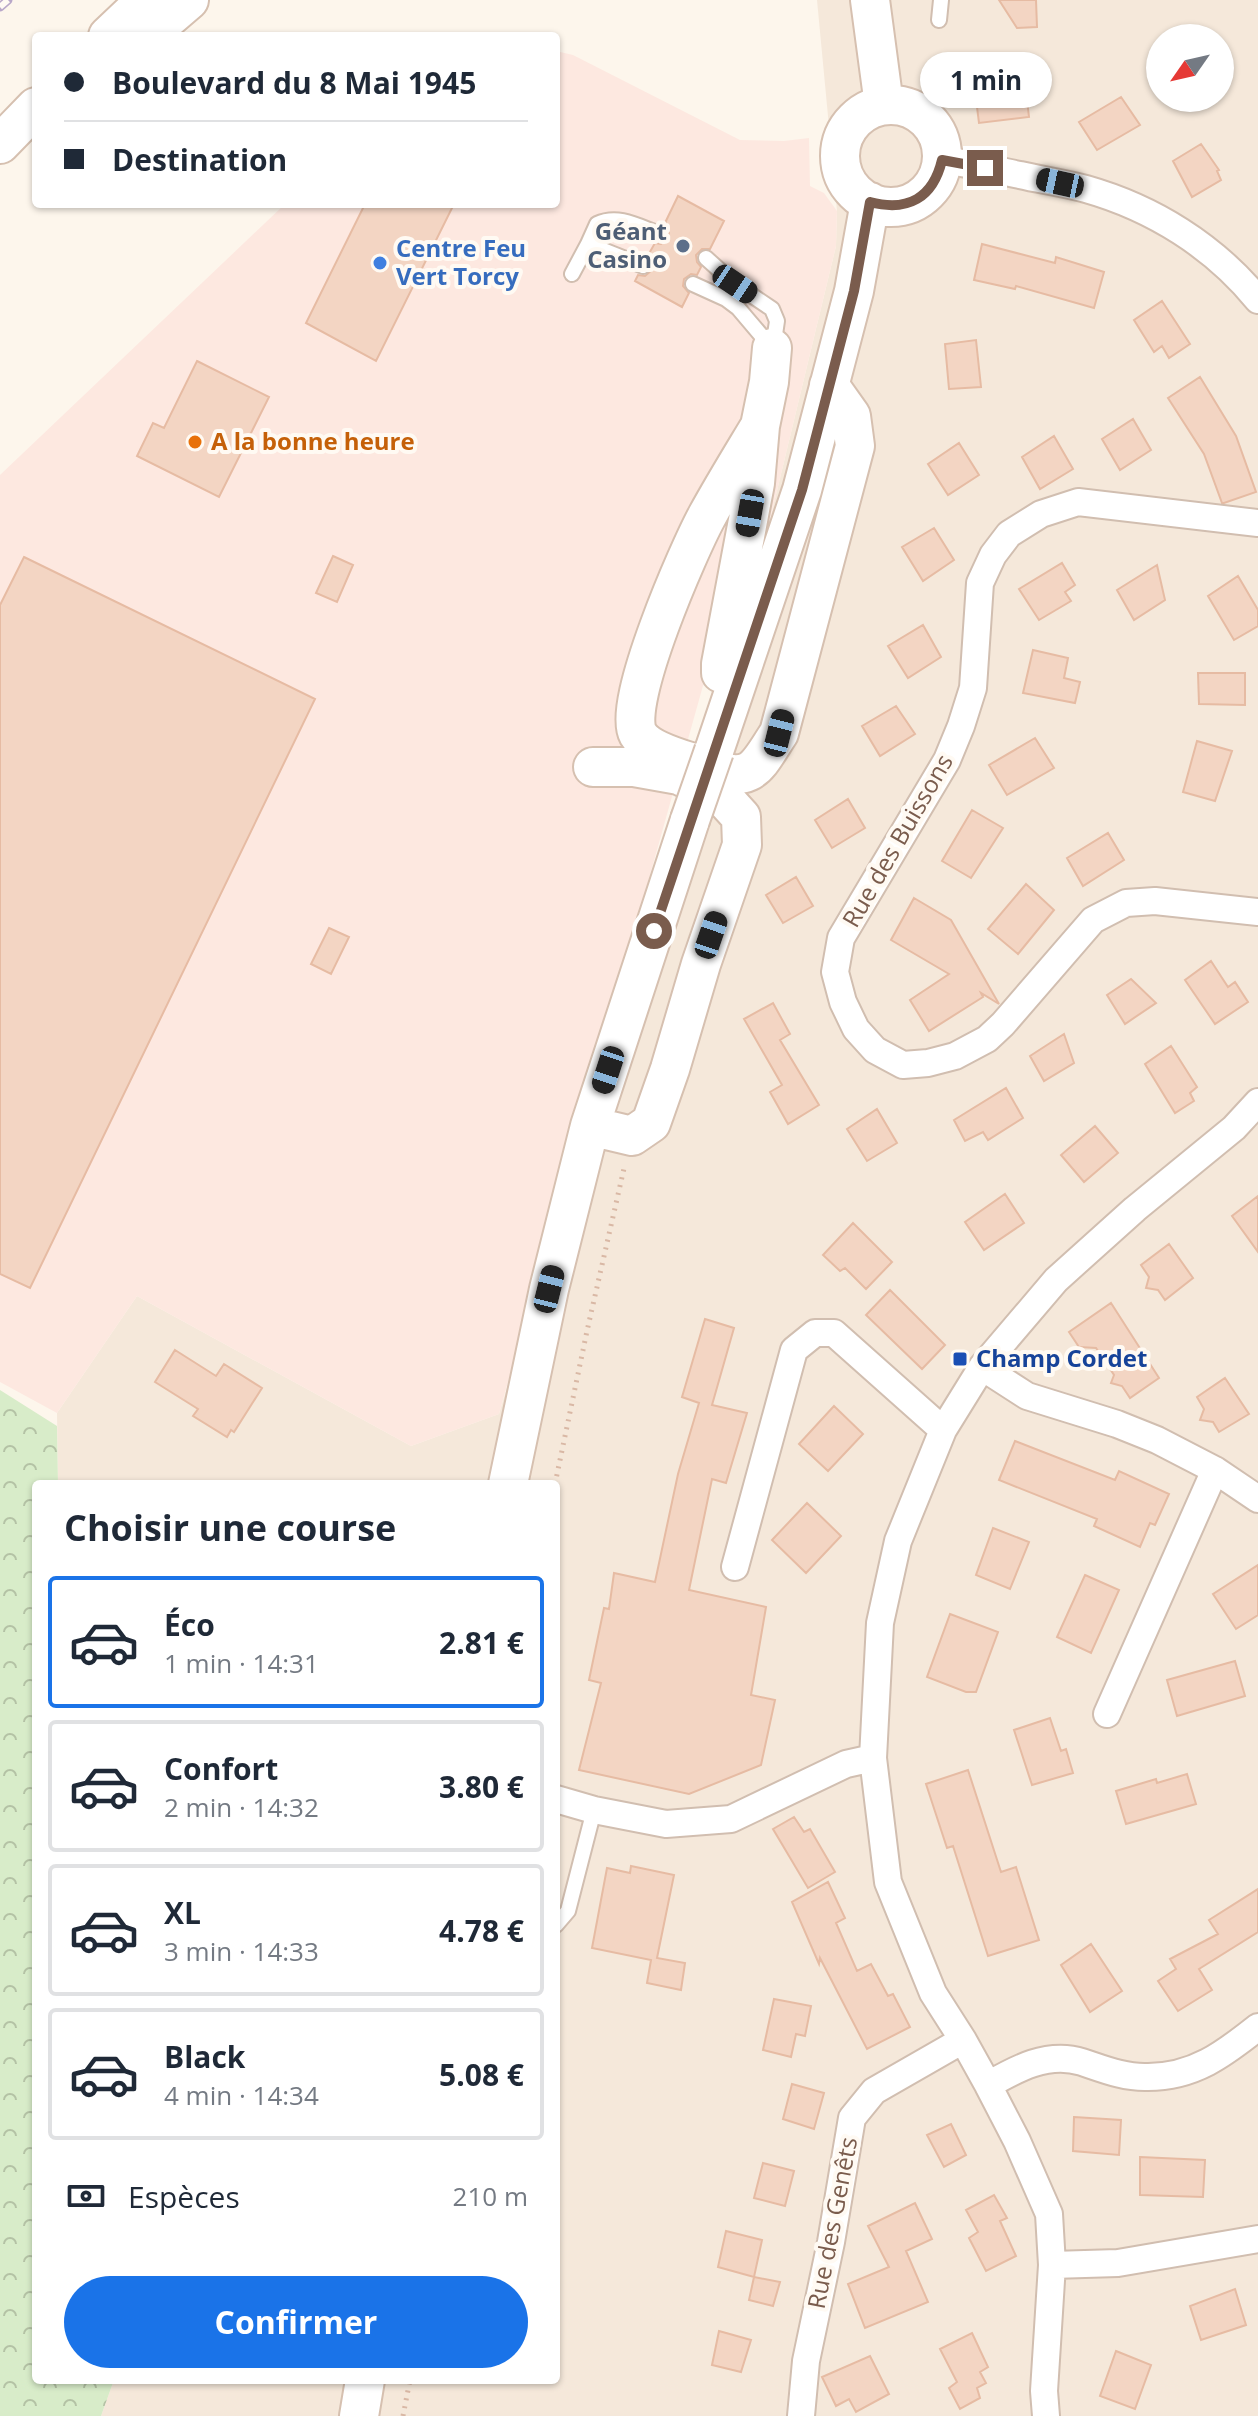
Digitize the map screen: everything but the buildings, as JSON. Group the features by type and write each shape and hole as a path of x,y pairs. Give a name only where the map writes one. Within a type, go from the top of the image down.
{"street":[{"path":"112,32 146,0"},
{"path":"152,32 189,0"},
{"path":"870,0 884,105"},
{"path":"884,105 910,109 930,124 941,147 942,160 938,176 929,189 917,200 894,206 870,202 859,195 843,173 840,159 847,130 857,118 884,105"},
{"path":"0,144 32,111"},
{"path":"0,160 32,134"},
{"path":"942,160 1085,189 1129,203 1176,227 1207,250 1258,300"},
{"path":"509,1480 549,1289 590,1126 802,490 854,291 870,202"},
{"path":"714,751 722,703 721,664 755,483 772,348"},
{"path":"760,426 706,518 682,569 652,649 636,701 634,719 637,732 645,743 657,750 739,776 757,766 779,733 855,446 851,416 829,385"},
{"name":"Rue des Buissons","path":"1258,523 1078,502 1041,514 1009,534 993,555 980,583 973,688 947,760 841,938 835,972 843,1002 856,1029 875,1050 903,1065 928,1063 955,1056 987,1039 1093,920 1126,903 1155,901 1258,912"},
{"path":"590,1126 632,1136 651,1123 742,845 741,817 721,795 679,775 634,767 593,767"},
{"path":"1046,2416 1044,2391 1052,2265 1049,2214 988,2085 933,1993 888,1882 873,1758 880,1623 898,1541 943,1430 982,1367 1056,1280 1135,1209 1234,1128 1258,1102"},
{"path":"735,1567 794,1350 815,1333 834,1333 943,1430"},
{"path":"982,1367 1027,1396 1157,1440 1215,1470 1258,1499"},
{"path":"1107,1714 1215,1470"},
{"path":"560,1800 666,1824 731,1819 846,1764 873,1758"},
{"path":"988,2085 1022,2066 1059,2059 1147,2078 1177,2073 1206,2065 1258,2027"},
{"name":"Rue des Genêts","path":"801,2416 806,2361 831,2242 852,2118 874,2091 963,2040"},
{"path":"1052,2265 1118,2263 1258,2239"},
{"path":"359,2416 364,2384"}],"lane":[{"path":"939,20 941,0"},
{"path":"572,274 597,224 619,219 659,234"},
{"path":"588,244 643,266"},
{"path":"706,258 735,284 772,309 777,321 772,348"},
{"path":"693,284 738,308 772,348"},
{"path":"560,1920 568,1911 594,1810"}],"path":[{"path":"403,2416 409,2384"}],"shaded area":[{"path":"817,0 1258,0 1258,2416 101,2416 113,2384 560,2384 560,1480 58,1480 57,1413 137,1296 411,1446 499,1414 767,532 836,246 837,211"},
{"path":"560,52 573,55 740,140 809,138 810,186 824,193 837,211 836,246 767,532 720,625 499,1414 411,1446 137,1296 57,1413 0,1382 0,475 281,208 560,208"}],"green space":[{"path":"0,1390 57,1426 58,1480 32,1480 32,2384 113,2384 101,2416 0,2416"}],"railway":[{"path":"0,7 8,0"}],"place":[{"name":"Géant Casino","path":"683,246"},
{"name":"Centre Feu Vert Torcy","path":"380,263"},
{"name":"A la bonne heure","path":"195,442"},
{"name":"Champ Cordet","path":"960,1359"}],"route":[{"path":"654,931 802,490 854,291 870,202 886,207 902,206 917,200 938,176 942,160 985,168"}]}
